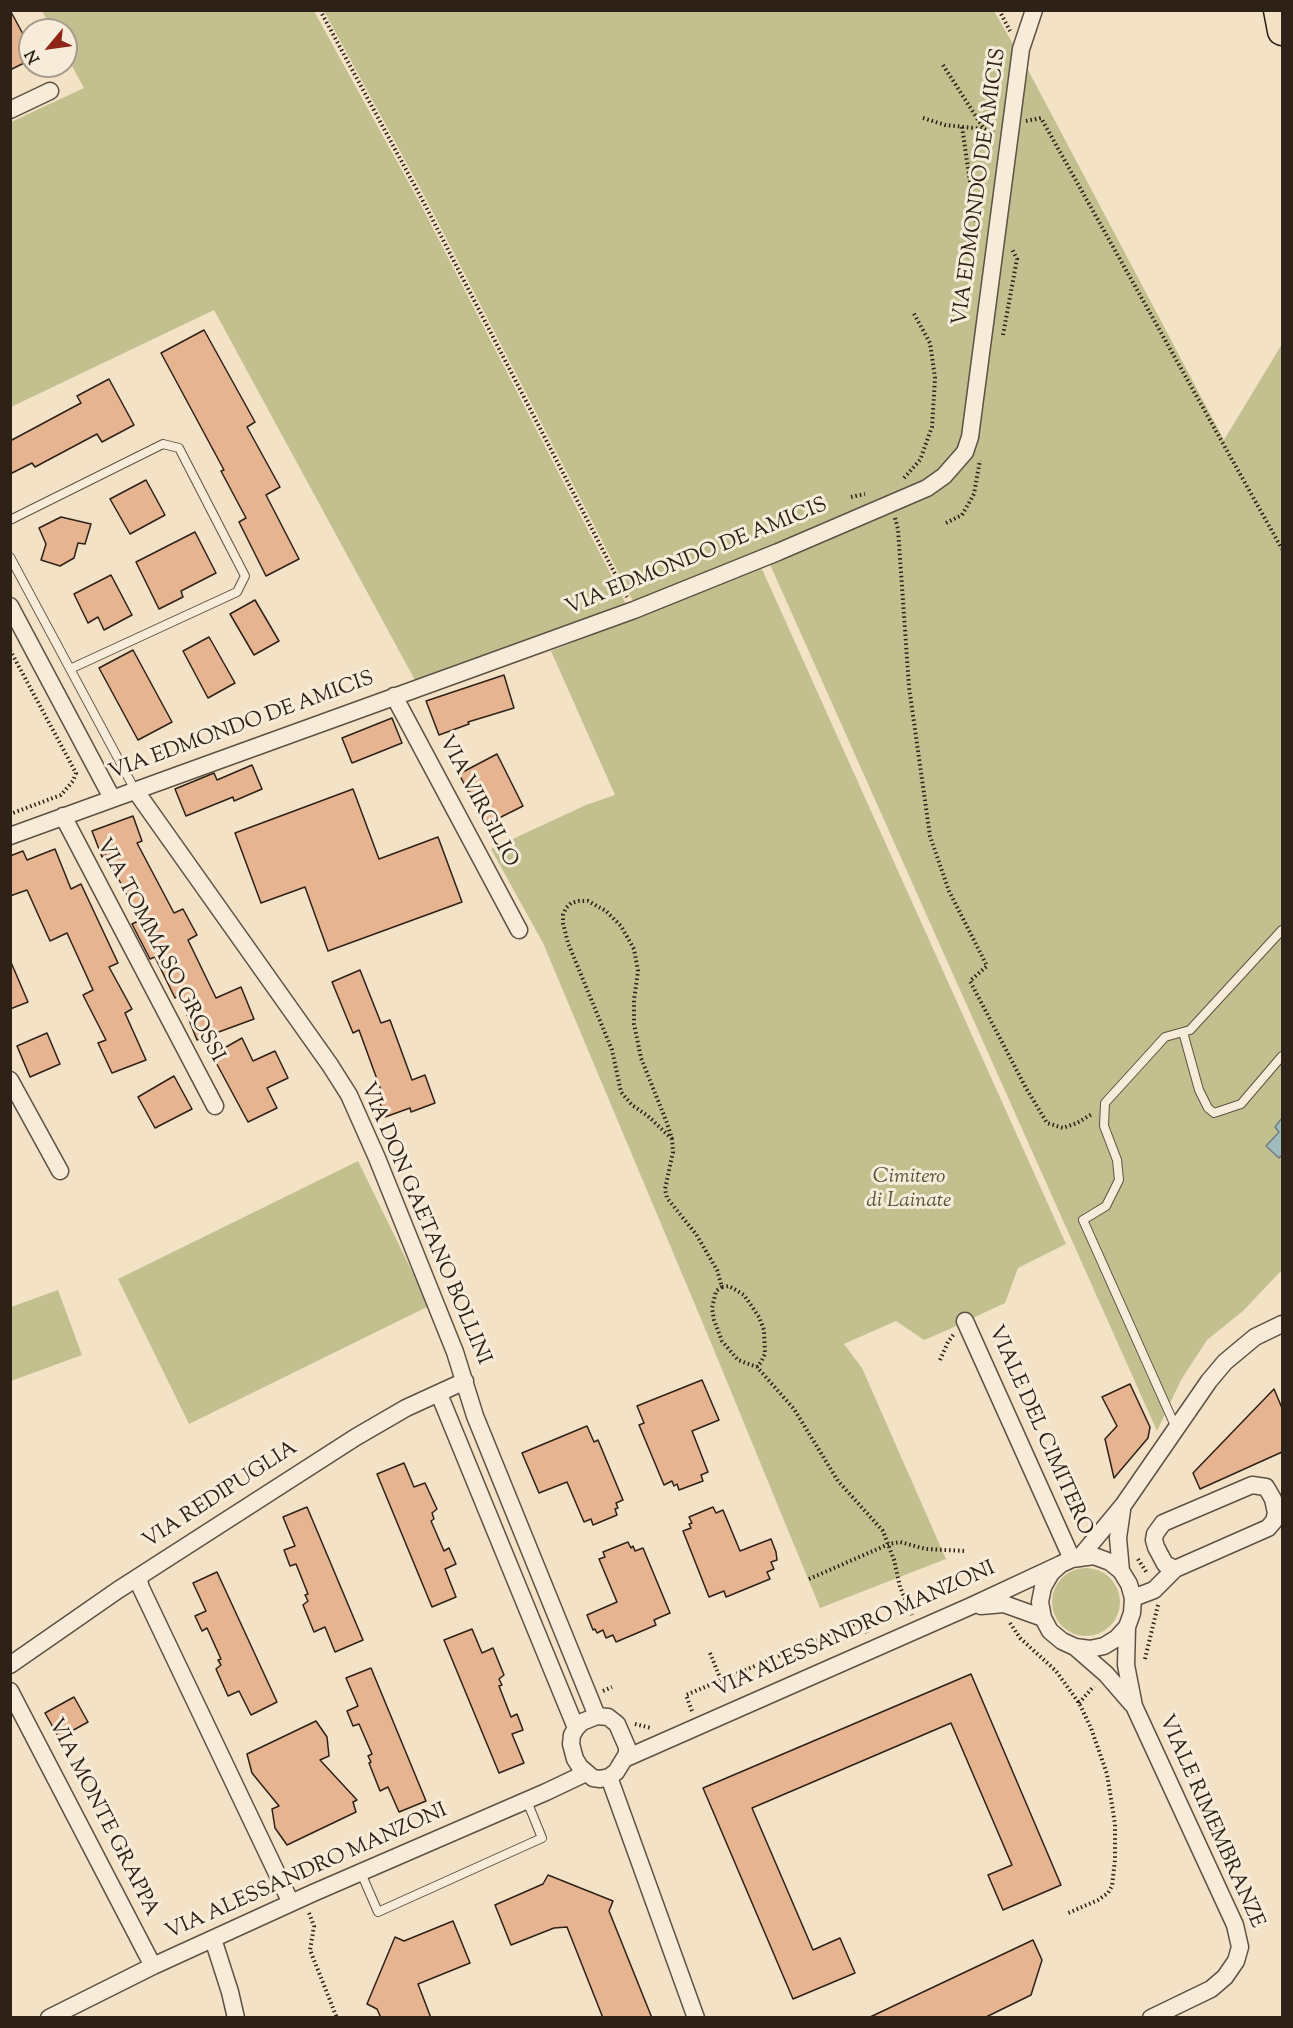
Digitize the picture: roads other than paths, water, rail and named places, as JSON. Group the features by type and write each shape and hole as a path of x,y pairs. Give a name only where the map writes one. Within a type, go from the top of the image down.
{"highway":[{"path":"1278,10 1282,31"}],"street":[{"name":"VIA EDMONDO DE AMICIS","path":"10,836 634,610 778,552 927,488 944,476 965,452 968,444 1021,49 1034,10"},
{"path":"10,110 50,91"},
{"path":"10,606 112,798"},
{"name":"VIA VIRGILIO","path":"394,696 519,930"},
{"name":"VIA DON GAETANO BOLLINI","path":"135,790 330,1065 348,1095 376,1158 465,1381 475,1416 597,1716"},
{"name":"VIA TOMMASO GROSSI","path":"63,816 215,1106"},
{"path":"10,1080 60,1171"},
{"name":"VIALE DEL CIMITERO","path":"965,1321 1071,1560"},
{"name":"VIA ALESSANDRO MANZONI","path":"625,1740 650,1741 663,1733 971,1606 1071,1560 1124,1504 1225,1362 1255,1337 1282,1324"},
{"name":"VIA REDIPUGLIA","path":"10,1665 117,1590 356,1437 406,1408 465,1381"},
{"path":"439,1394 576,1728"},
{"path":"1133,1598 1154,1590 1174,1569 1268,1528 1274,1521 1276,1513 1273,1499 1266,1487 1252,1485 1163,1523 1155,1534 1156,1547 1166,1564 1174,1569"},
{"path":"1121,1571 1118,1538 1124,1504"},
{"path":"1075,1647 1090,1649 1104,1646 1117,1638 1126,1627 1132,1613 1133,1598 1129,1584 1121,1571 1110,1562 1094,1556 1071,1560 1051,1573 1043,1587 1041,1602 1043,1618 1050,1631 1062,1641 1075,1647 1106,1674 1134,1706"},
{"path":"138,1577 141,1588 297,1901"},
{"path":"971,1606 1004,1604 1043,1618"},
{"path":"1126,1627 1126,1665 1134,1706"},
{"name":"VIA MONTE GRAPPA","path":"10,1691 153,1966"},
{"name":"VIALE RIMEMBRANZE","path":"1134,1706 1235,1925 1240,1947 1236,1961 1225,1977 1212,1989 1150,2018"},
{"path":"597,1716 608,1717 617,1724 627,1747 624,1759 616,1772 600,1779 586,1773 573,1754 571,1744 576,1728 582,1722 597,1716"},
{"name":"VIA ALESSANDRO MANZONI","path":"624,1759 663,1733"},
{"name":"VIA ALESSANDRO MANZONI","path":"49,2018 153,1966 586,1773"},
{"path":"609,1777 696,2018"},
{"path":"213,1939 224,1970 236,2018"}],"lane":[{"path":"10,520 163,444 179,448 245,576 237,592 70,669"},
{"path":"10,557 135,790"},
{"path":"1176,1428 1083,1220 1106,1206 1119,1180 1117,1160 1104,1126 1105,1103 1165,1037 1190,1030 1282,930"},
{"path":"1183,1032 1199,1090 1208,1108 1214,1113 1241,1104 1282,1056"},
{"path":"361,1873 378,1912 542,1838 527,1801"}],"water":[{"path":"1282,1118 1282,1155 1279,1158 1266,1146 1279,1132 1275,1127"}],"park label":[{"name":"Cimitero di Lainate","path":"909,1190"}]}
